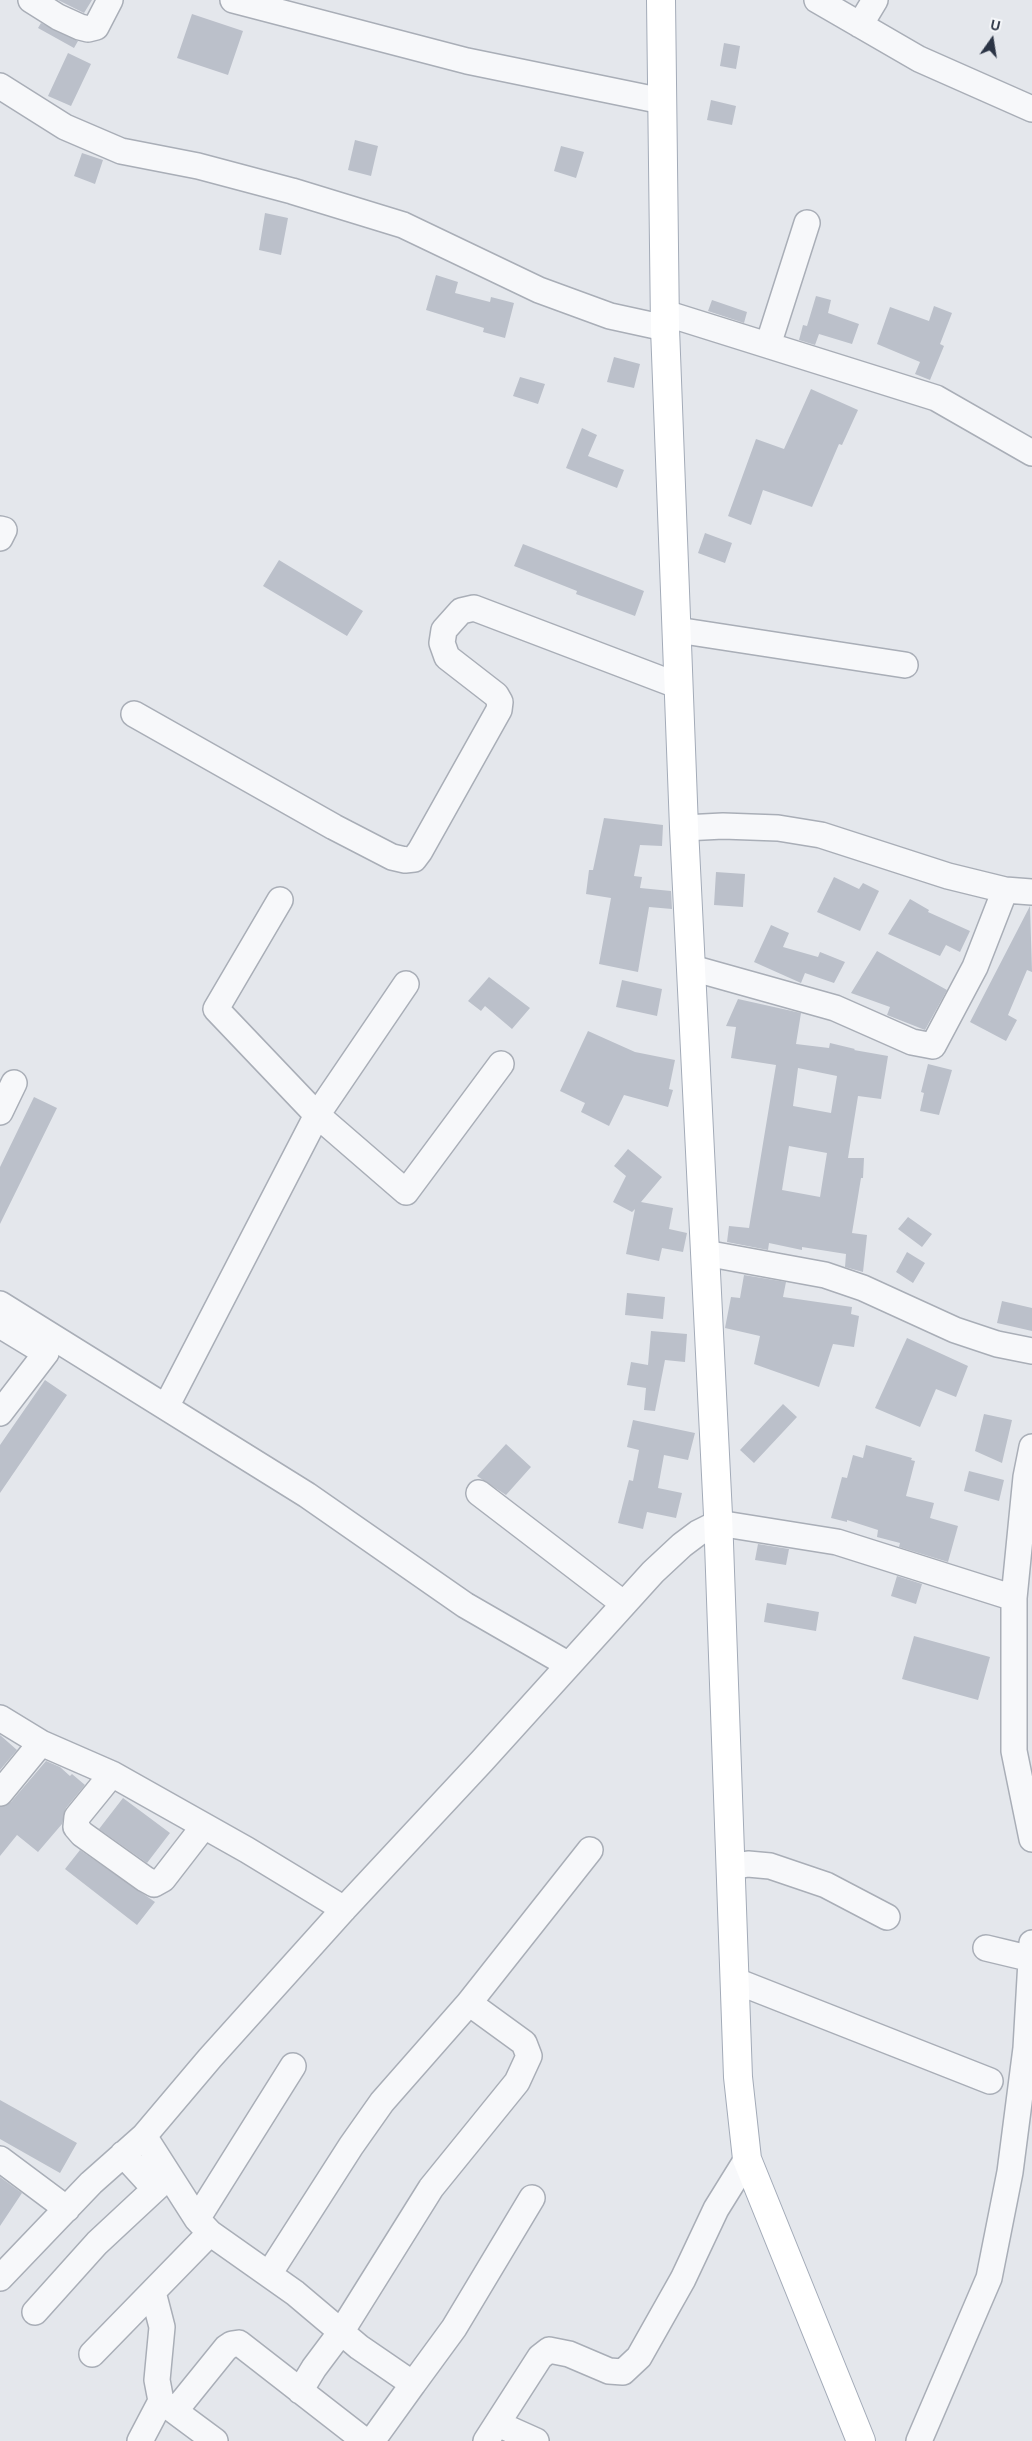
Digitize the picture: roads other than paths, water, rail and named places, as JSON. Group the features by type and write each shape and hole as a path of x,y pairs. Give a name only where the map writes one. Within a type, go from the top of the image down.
{"main road":[{"path":"661,0 665,320 684,828 718,1522 738,2078 747,2160 862,2441"}],"street":[{"path":"31,0 65,20 88,28 96,27 110,0"},
{"path":"233,0 467,61 662,101"},
{"path":"817,0 920,59 1032,108"},
{"path":"860,25 875,0"},
{"path":"0,86 65,127 121,151 198,166 292,191 402,225 539,290 610,316 665,320 768,345 936,398 1032,453"},
{"path":"768,345 807,223"},
{"path":"0,529 4,530 0,538"},
{"path":"134,714 334,827 392,857 405,860 414,859 420,852 499,710 500,702 496,695 447,657 442,643 444,630 461,611 474,608 679,686"},
{"path":"677,630 905,665"},
{"path":"684,828 722,826 778,828 821,835 948,876 1005,890 1032,892"},
{"path":"692,968 835,1008 912,1042 924,1046 933,1046 975,967 1005,890"},
{"path":"280,900 216,1009 317,1115 406,1192 501,1064"},
{"path":"166,1407 317,1115 406,984"},
{"path":"0,1112 14,1083"},
{"path":"705,1253 824,1275 863,1288 955,1330 998,1344 1032,1351"},
{"path":"0,1304 54,1348"},
{"path":"0,1325 54,1348 166,1407 307,1495 465,1605 569,1665"},
{"path":"0,1413 54,1348"},
{"path":"1032,1447 1026,1476 1014,1598 1023,1636 1014,1751 1032,1839"},
{"path":"478,1493 624,1604"},
{"path":"0,2278 67,2209 144,2136 210,2058 344,1908 653,1572 682,1545 718,1522 837,1542 1014,1598"},
{"path":"0,1718 41,1743 112,1774 344,1908"},
{"path":"0,1793 41,1743"},
{"path":"112,1774 77,1817 76,1827 82,1834 145,1879 154,1884 163,1879 204,1826"},
{"path":"269,2274 351,2146 382,2102 469,2003 590,1850"},
{"path":"731,1867 754,1864 770,1866 826,1885 887,1917"},
{"path":"919,2441 989,2278 1010,2172 1026,2048 1032,1943"},
{"path":"986,1948 1032,1959"},
{"path":"736,1981 990,2081"},
{"path":"300,2391 314,2368 341,2332 431,2188 517,2082 527,2063 528,2050 524,2043 469,2003"},
{"path":"92,2354 156,2303 209,2231 293,2066"},
{"path":"144,2136 162,2182"},
{"path":"123,2154 162,2182 209,2231 269,2274 341,2332 413,2384"},
{"path":"0,2159 67,2209"},
{"path":"536,2441 492,2432 540,2358 548,2350 570,2354 596,2366 616,2372 623,2372 639,2357 683,2279 716,2209 747,2160"},
{"path":"35,2312 97,2242 162,2182"},
{"path":"372,2441 454,2328 532,2198"},
{"path":"156,2303 162,2327 157,2380 168,2406 215,2441"},
{"path":"140,2441 168,2406 232,2344 239,2343 365,2441"}]}
